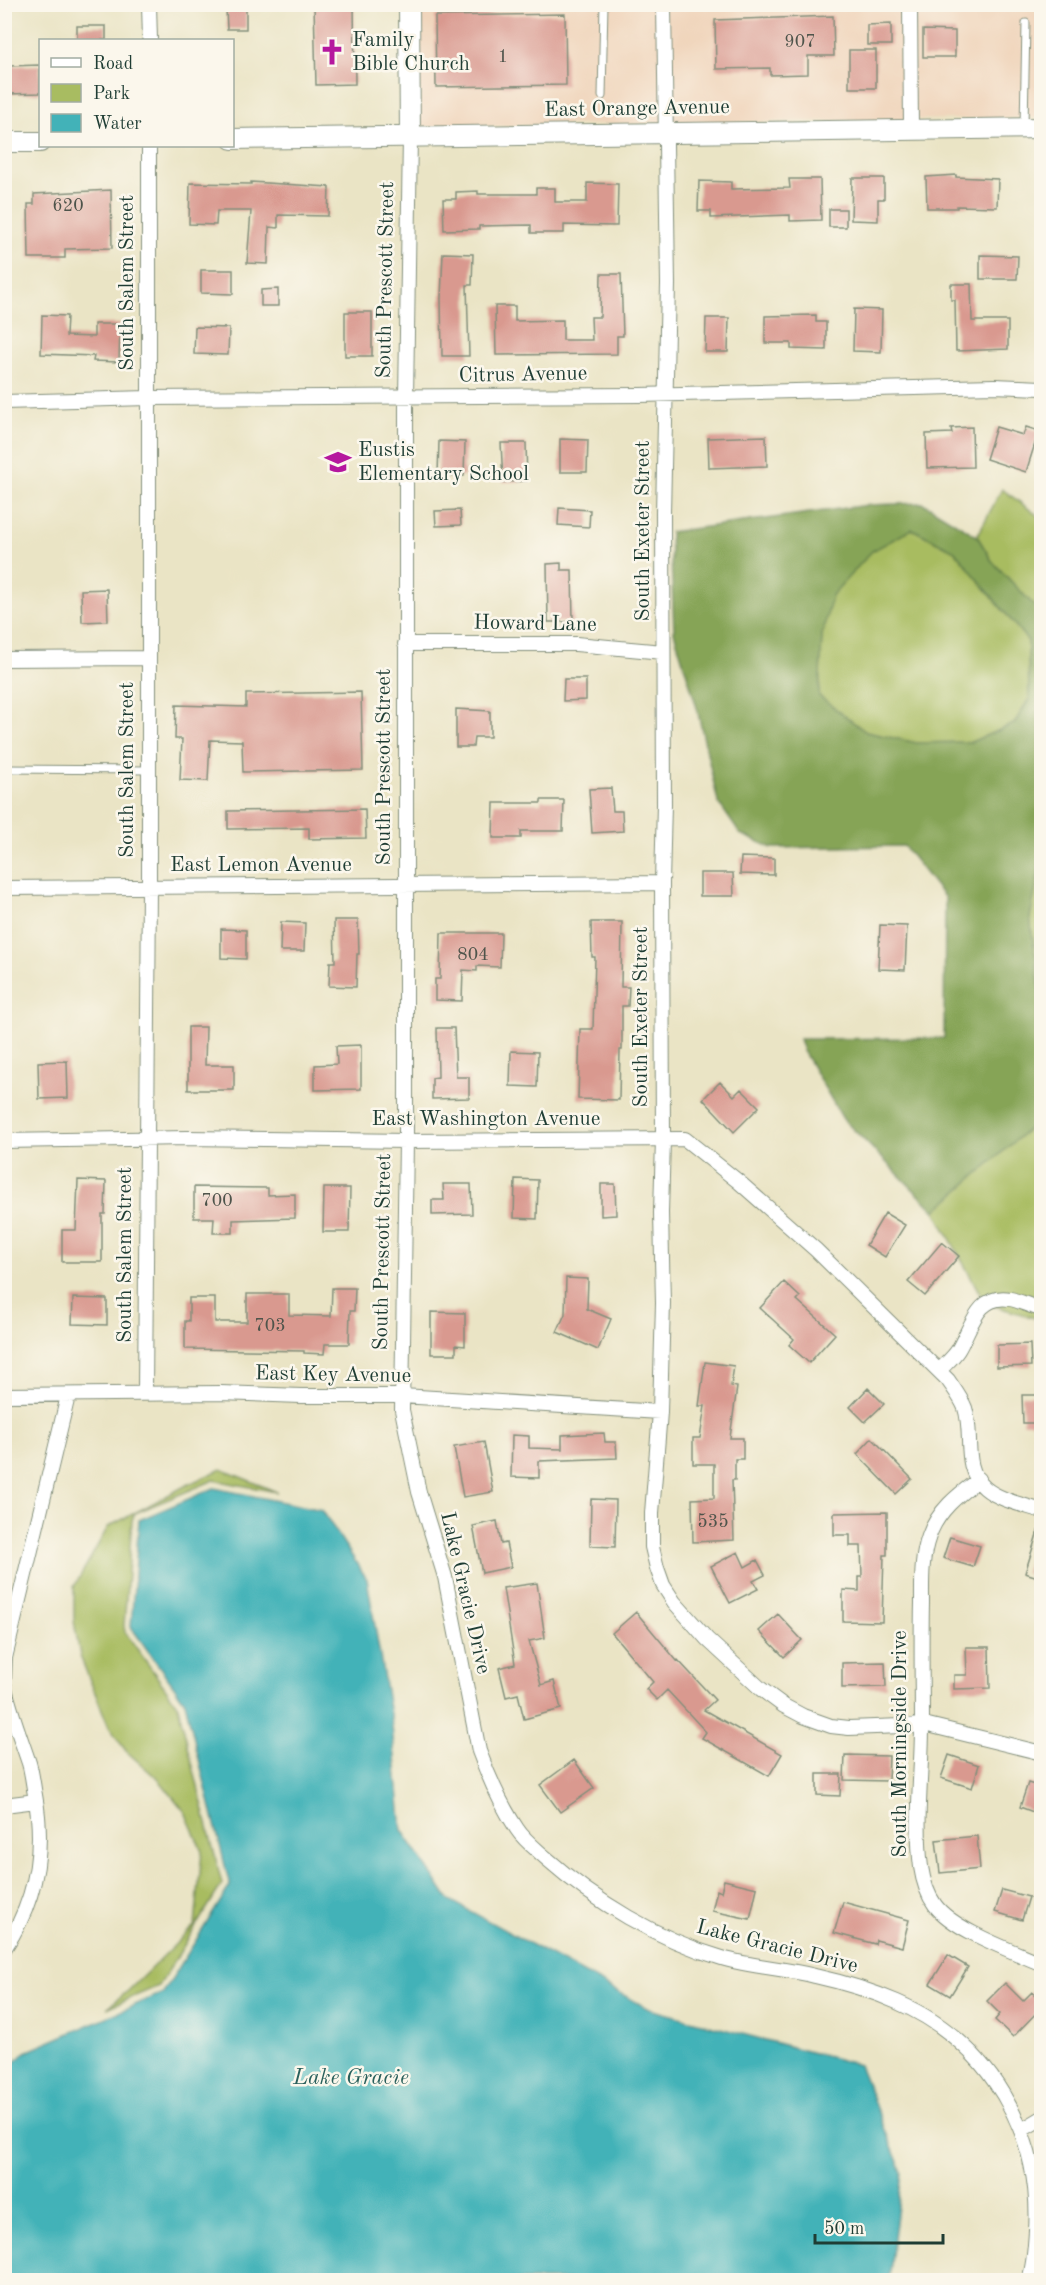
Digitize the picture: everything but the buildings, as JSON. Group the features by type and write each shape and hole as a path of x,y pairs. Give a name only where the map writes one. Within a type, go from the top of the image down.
{"main road":[{"path":"409,4 410,137"},
{"name":"East Orange Avenue","path":"234,139 1033,128"},
{"path":"4,142 39,142"}],"street":[{"path":"149,4 150,39"},
{"name":"South Exeter Street","path":"664,4 668,284 663,513 663,1140 660,1213 663,1304 660,1412 652,1513 652,1547 663,1585 674,1602 707,1639 784,1707 831,1726 849,1728 928,1725 1041,1753"},
{"path":"910,4 911,130"},
{"name":"South Prescott Street","path":"402,1396 406,1141 405,644 410,137"},
{"name":"South Salem Street","path":"145,1393 149,886 149,147"},
{"name":"Citrus Avenue","path":"4,402 148,398 406,398 666,394 994,386 1041,388"},
{"name":"Howard Lane","path":"405,644 576,644 663,652"},
{"path":"4,659 148,658"},
{"name":"East Lemon Avenue","path":"4,888 662,883"},
{"name":"East Washington Avenue","path":"4,1141 685,1139 739,1182 816,1250 939,1371 958,1395 965,1409 969,1463 979,1479"},
{"path":"939,1371 957,1351 977,1313 984,1305 994,1299 1009,1299 1041,1309"},
{"name":"East Key Avenue","path":"4,1395 68,1396 145,1393 402,1396 660,1412"},
{"path":"4,1949 30,1899 38,1872 40,1825 30,1765 9,1707 4,1682 5,1658 68,1396"},
{"name":"Lake Gracie Drive","path":"402,1396 406,1435 418,1492 445,1577 479,1751 487,1774 523,1836 558,1869 591,1895 652,1931 721,1958 816,1976 897,2002 921,2015 974,2055 987,2069 1002,2092 1022,2130 1030,2154 1035,2180 1037,2213 1035,2250 1029,2280"},
{"path":"979,1479 984,1487 996,1495 1041,1511"},
{"name":"South Morningside Drive","path":"979,1479 952,1499 939,1515 929,1535 923,1558 919,1845 926,1887 946,1917 970,1931 1041,1964"},
{"path":"4,1805 36,1801"},
{"path":"1022,2130 1041,2118"}],"lane":[{"path":"602,96 604,4"},
{"path":"1026,22 1033,128"},
{"path":"4,769 148,770"}],"shaded area":[{"path":"901,4 1041,10 1041,118 419,127 418,5"}],"green space":[{"path":"1002,489 1041,518 1041,614 992,561 977,536"},
{"path":"923,503 977,536 992,561 1042,614 1042,857 1030,917 1042,1008 1041,1118 935,1211 843,1119 803,1051 799,1039 944,1038 945,898 904,846 772,848 740,834 718,802 696,704 674,632 670,532 868,505","holes":["912,529 955,551 1028,641 1029,699 1014,724 971,742 917,743 866,732 819,696 822,635 832,595 872,551"]},
{"path":"912,529 955,551 1028,641 1029,699 1014,724 971,742 916,743 866,732 819,696 822,635 832,595 872,551"},
{"path":"1041,857 1041,1008 1030,917"},
{"path":"1041,1118 1041,1320 985,1303 935,1211"},
{"path":"221,1469 277,1492 214,1480 135,1513 132,1520 124,1626 125,1632 178,1706 222,1884 159,1986 107,2008 129,1990 195,1925 202,1851 185,1812 160,1781 126,1751 109,1727 80,1656 74,1621 74,1587 108,1527 185,1486"}],"water":[{"name":"Lake Gracie","path":"214,1488 322,1510 367,1579 392,1726 402,1830 448,1899 649,2009 859,2065 902,2172 889,2280 9,2280 5,2277 5,2070 26,2052 163,1993 230,1886 185,1702 131,1627 139,1520"}],"place":[{"name":"Family Bible Church","path":"332,52"},
{"name":"Eustis Elementary School","path":"338,462"}]}
